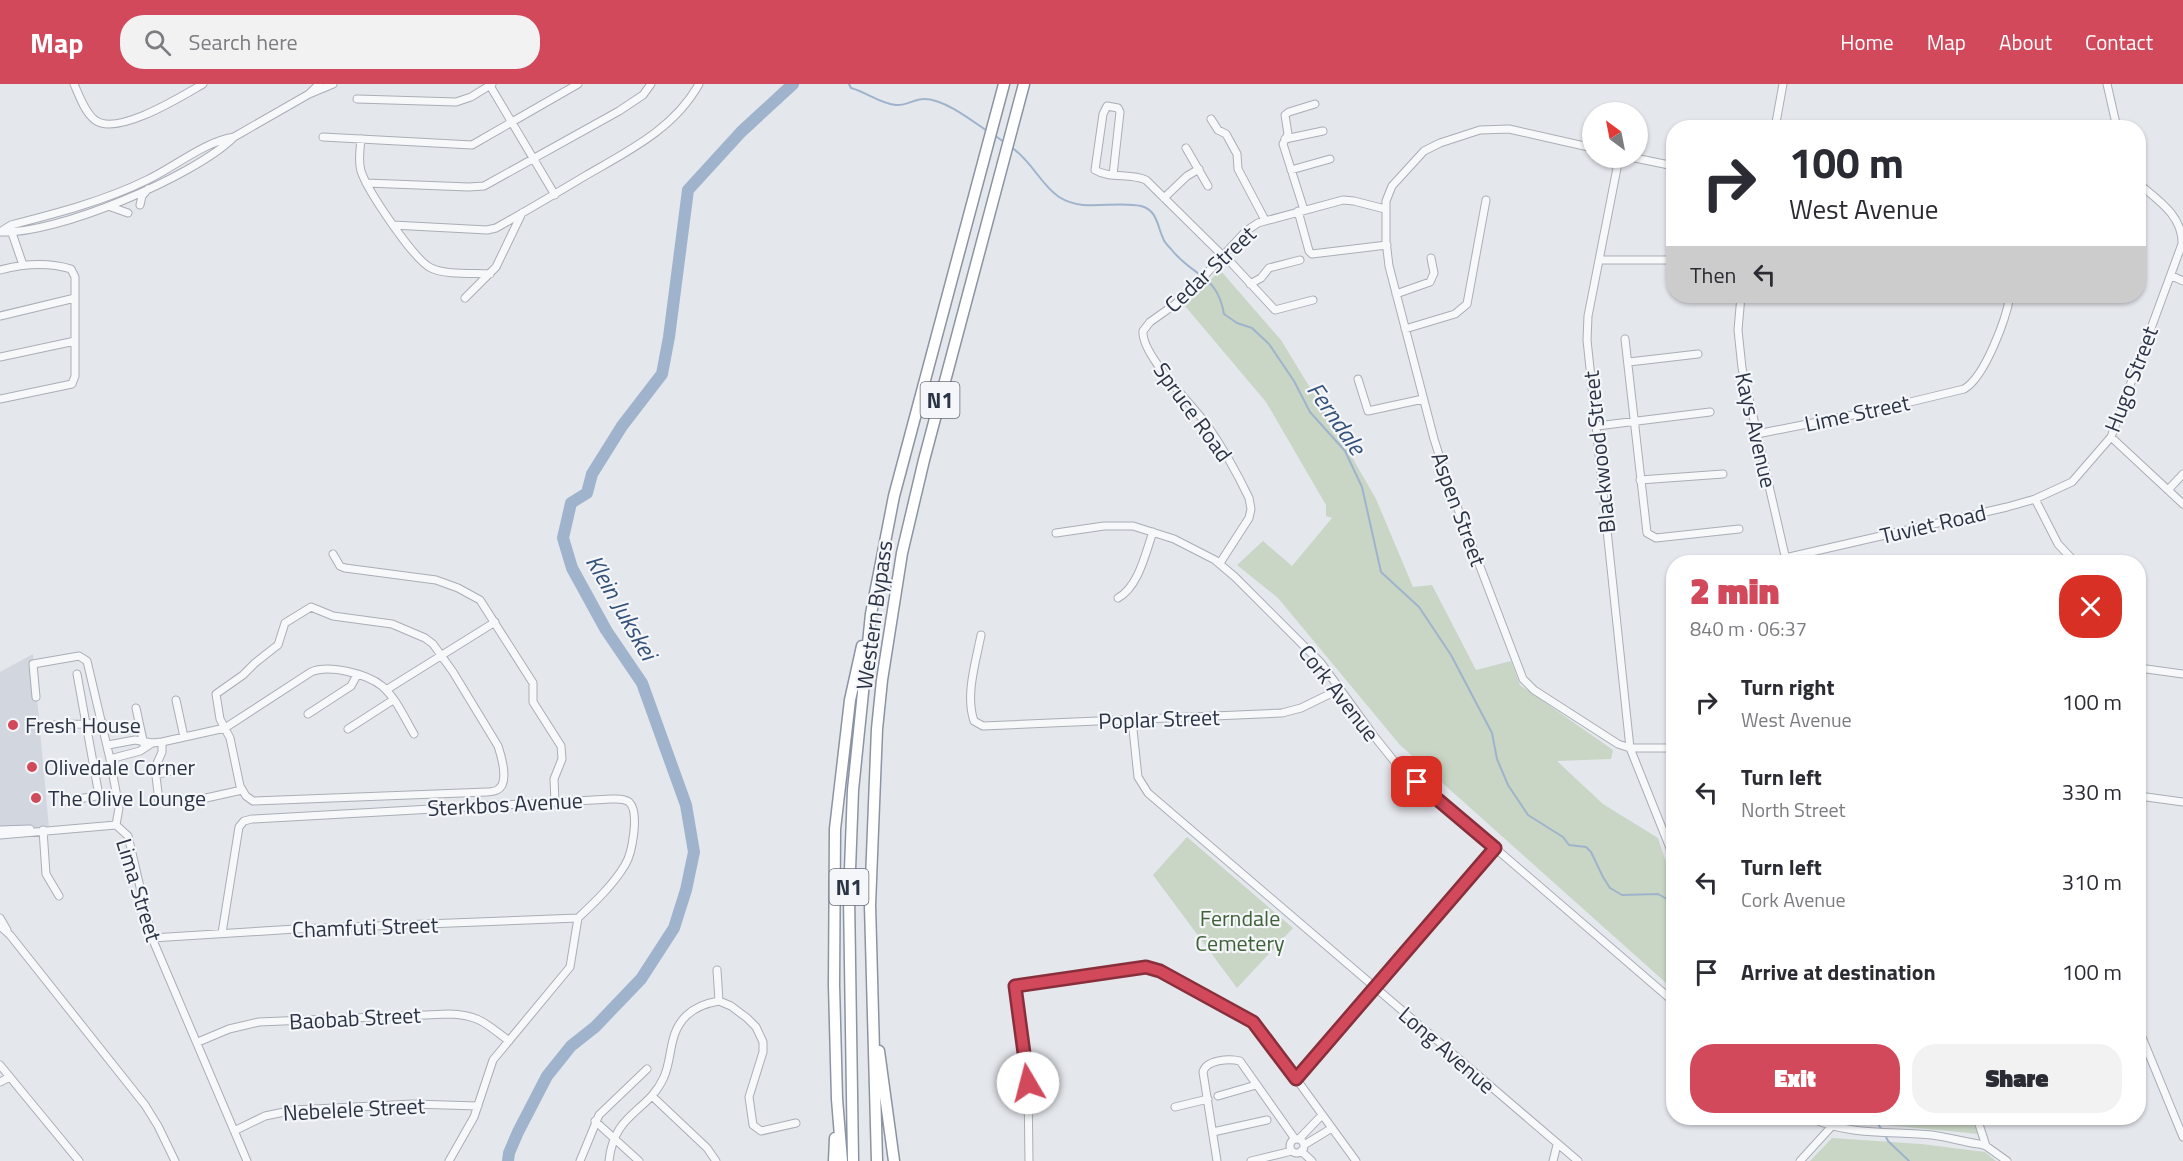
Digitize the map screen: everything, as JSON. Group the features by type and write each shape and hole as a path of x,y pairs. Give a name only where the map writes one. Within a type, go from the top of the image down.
{"highway":[{"name":"Western Bypass","path":"853,1161 849,896 853,790 871,614 894,496 1004,84"},
{"name":"Western Bypass","path":"877,1161 870,905 876,740 890,623 924,460 1024,84"},
{"path":"842,1161 837,1099 834,985 835,829 854,680 871,614"},
{"path":"872,1009 894,1161"},
{"path":"834,1161 837,1099"}],"street":[{"path":"74,84 91,117 96,122 111,125 149,112 203,84"},
{"path":"309,94 319,84"},
{"path":"0,232 12,233 108,207 150,188 224,147 234,137 309,94 333,84"},
{"path":"357,99 456,102 471,97 490,84 555,195"},
{"path":"323,137 472,145 578,84"},
{"path":"366,183 478,187 490,183 620,111 643,95 651,84"},
{"path":"393,225 487,230 496,228 643,142 679,112 699,84"},
{"path":"1776,120 1783,84"},
{"path":"2108,84 2115,120"},
{"path":"1315,104 1285,115 1288,134 1283,144 1309,251 1312,254 1387,245"},
{"path":"1113,175 1120,112 1118,108 1107,106 1103,114 1095,170 1100,173 1113,175 1140,177 1146,180 1275,310 1313,300"},
{"path":"1211,119 1218,130 1226,134 1237,154 1238,169 1265,220"},
{"path":"1385,209 1387,196 1392,186 1424,151 1465,134 1490,129 1509,129 1582,146"},
{"path":"1286,139 1323,131"},
{"path":"0,232 11,225 83,206 110,196 156,175 220,139 234,137"},
{"path":"361,140 360,162 366,183 393,225 427,266 441,271 490,274"},
{"path":"1186,148 1208,186"},
{"path":"1291,170 1330,159"},
{"path":"1648,161 1666,164"},
{"name":"Blackwood Street","path":"1617,168 1587,331 1630,748 1666,838"},
{"path":"1164,198 1187,176 1199,169"},
{"path":"140,205 142,196 150,188"},
{"name":"Hugo Street","path":"2077,478 2111,436 2182,244 2181,228 2170,210 2146,190"},
{"name":"Cedar Street","path":"1147,324 1174,305 1246,231 1265,220 1336,201 1349,200 1385,209"},
{"path":"1405,329 1455,314 1467,304 1486,200"},
{"path":"108,207 119,208 128,213"},
{"name":"Aspen Street","path":"1385,209 1387,245 1396,294 1423,399 1448,483 1523,679 1534,690 1605,736 1630,748"},
{"path":"465,298 490,274 501,259 522,213"},
{"path":"12,233 23,265"},
{"path":"1396,294 1430,282 1434,273 1431,258"},
{"path":"1250,284 1261,278 1269,268 1300,260"},
{"path":"1599,260 1666,260"},
{"path":"0,270 23,265 71,269 75,278 75,376 72,384 0,399"},
{"path":"2172,276 2183,281"},
{"path":"0,316 75,298"},
{"name":"Kays Avenue","path":"1740,303 1738,330 1740,353 1785,555"},
{"name":"Lime Street","path":"1757,434 1957,392 1974,382 1984,367 2007,303"},
{"name":"Spruce Road","path":"1147,324 1142,334 1155,360 1212,433 1249,498 1250,518 1220,563"},
{"path":"1625,339 1644,526 1650,536 1656,538 1739,529"},
{"path":"0,357 75,341"},
{"path":"1629,362 1698,354"},
{"path":"1358,379 1368,411 1423,399"},
{"path":"1597,426 1710,412"},
{"path":"2111,436 2183,504"},
{"path":"1640,480 1723,474"},
{"path":"2168,490 2183,474"},
{"name":"Tuviet Road","path":"1807,555 1990,512 2035,499 2077,478"},
{"path":"2035,499 2058,544 2068,555"},
{"name":"Cork Avenue","path":"1056,533 1116,525 1133,526 1186,545 1220,563 1321,663 1394,761 1666,995"},
{"path":"1118,598 1128,592 1133,584 1153,532"},
{"path":"333,554 340,566 345,568 436,580 458,588 480,600 533,683 533,702 561,746 562,759 554,778 555,802"},
{"path":"310,607 333,616 392,624 425,638 433,644 498,746 501,754 503,783 497,791 253,801 242,790 230,738 225,728 218,711 216,696 218,692 243,675 278,645 285,623 310,607"},
{"path":"386,690 495,622"},
{"name":"Poplar Street","path":"981,634 971,711 974,721 983,726 1282,713 1301,708 1340,689"},
{"name":"Lima Street","path":"36,698 33,664 79,657 84,658 90,665 108,745 118,808 116,825 128,836 143,908 152,938 247,1161"},
{"path":"108,745 135,740 144,744 162,742 225,728 318,669 334,668 378,683 386,690 414,734"},
{"path":"2146,669 2183,674"},
{"path":"66,801 89,798 98,793 77,674"},
{"path":"308,714 351,686 357,675"},
{"path":"176,700 184,737"},
{"path":"348,729 393,700"},
{"path":"110,759 140,751 144,744 136,708"},
{"name":"Long Avenue","path":"1132,720 1138,777 1148,793 1578,1161"},
{"path":"54,725 103,723"},
{"path":"159,801 155,768 162,752 162,742"},
{"path":"1630,748 1666,748"},
{"path":"155,775 186,767"},
{"path":"206,798 242,790"},
{"path":"2146,797 2183,802"},
{"name":"Sterkbos Avenue","path":"222,933 239,827 244,821 270,816 622,799 634,810 628,860 615,879 578,918"},
{"path":"0,835 116,825"},
{"path":"0,830 46,830"},
{"path":"46,830 46,874 59,896"},
{"path":"1296,1079 1495,848"},
{"path":"0,918 10,934 140,1098 158,1126 175,1161"},
{"path":"449,1161 474,1116 493,1060 570,967 578,918"},
{"name":"Chamfuti Street","path":"152,938 578,918"},
{"path":"0,926 10,934"},
{"path":"1029,1161 1028,1083 1015,986 1138,967 1153,968 1253,1022 1356,1161"},
{"path":"717,970 719,1001"},
{"path":"609,1161 614,1137 626,1119 652,1096 664,1075 672,1037 679,1024 696,1008 719,1001 731,1006 752,1023 763,1042 761,1060 748,1097 753,1125 761,1131 796,1123"},
{"name":"Baobab Street","path":"198,1042 229,1029 259,1022 449,1014 468,1015 483,1022 509,1041"},
{"path":"2146,1047 2183,1137"},
{"path":"1217,1161 1203,1069 1211,1064 1238,1060 1312,1161"},
{"path":"0,1065 79,1161"},
{"path":"580,1161 595,1121 604,1109 647,1069"},
{"path":"0,1082 10,1077"},
{"path":"1218,1096 1257,1085"},
{"path":"652,1096 707,1148 716,1161"},
{"path":"1175,1107 1208,1099"},
{"name":"Nebelele Street","path":"234,1131 265,1116 294,1110 397,1104 478,1106"},
{"path":"1251,1161 1292,1151 1298,1152 1300,1143 1322,1115"},
{"path":"1213,1132 1267,1120"},
{"path":"595,1121 639,1161"},
{"path":"1979,1125 1986,1146"},
{"path":"1800,1161 1832,1126 1878,1133 1934,1136 1986,1146 2007,1161"},
{"path":"1292,1151 1290,1143 1300,1143 1332,1128"},
{"path":"1553,1161 1557,1145"}],"shaded area":[{"path":"33,654 49,828 0,832 0,672"}],"green space":[{"path":"1220,270 1281,340 1376,499 1413,587 1432,585 1476,670 1511,661 1520,685 1613,750 1611,759 1557,761 1603,804 1658,838 1666,862 1666,983 1400,745 1278,598 1237,565 1263,541 1292,566 1332,518 1326,516 1326,505 1266,402 1185,306"},
{"name":"Ferndale Cemetery","path":"1187,837 1293,928 1237,988 1153,875"},
{"path":"1887,1125 1975,1125 1978,1134"},
{"path":"1832,1138 1921,1144 1985,1152 1996,1161 1810,1161"}],"waterway":[{"name":"Klein Jukskei","path":"508,1161 518,1132 547,1076 571,1046 595,1027 641,979 674,928 686,890 694,852 686,805 642,683 606,630 572,568 563,538 571,503 587,493 592,474 622,426 662,374 688,190 741,132 793,84"},
{"name":"Ferndale","path":"849,84 851,88 890,104 907,104 924,99 940,102 957,110 987,131"},
{"name":"Ferndale","path":"994,135 1004,142"},
{"name":"Ferndale","path":"1011,147 1025,159 1052,192 1069,202 1089,205 1141,206 1150,211 1156,219 1166,244 1188,266 1204,277 1216,291 1224,314 1237,323 1252,328 1269,344 1294,381 1310,412 1345,451 1362,487 1381,572 1419,607 1451,655 1492,733 1497,759 1508,785 1528,815 1563,837 1569,845 1586,847 1610,888 1622,895 1658,894 1666,898"},
{"name":"Ferndale","path":"1879,1125 1882,1130"},
{"name":"Ferndale","path":"1885,1135 1888,1141 1909,1161"}],"place":[{"name":"Fresh House","path":"13,725"},
{"name":"Olivedale Corner","path":"32,767"},
{"name":"The Olive Lounge","path":"36,798"}],"route":[{"path":"1028,1083 1015,986 1138,967 1160,971 1253,1022 1296,1079 1346,1024 1495,848 1417,782"}]}
